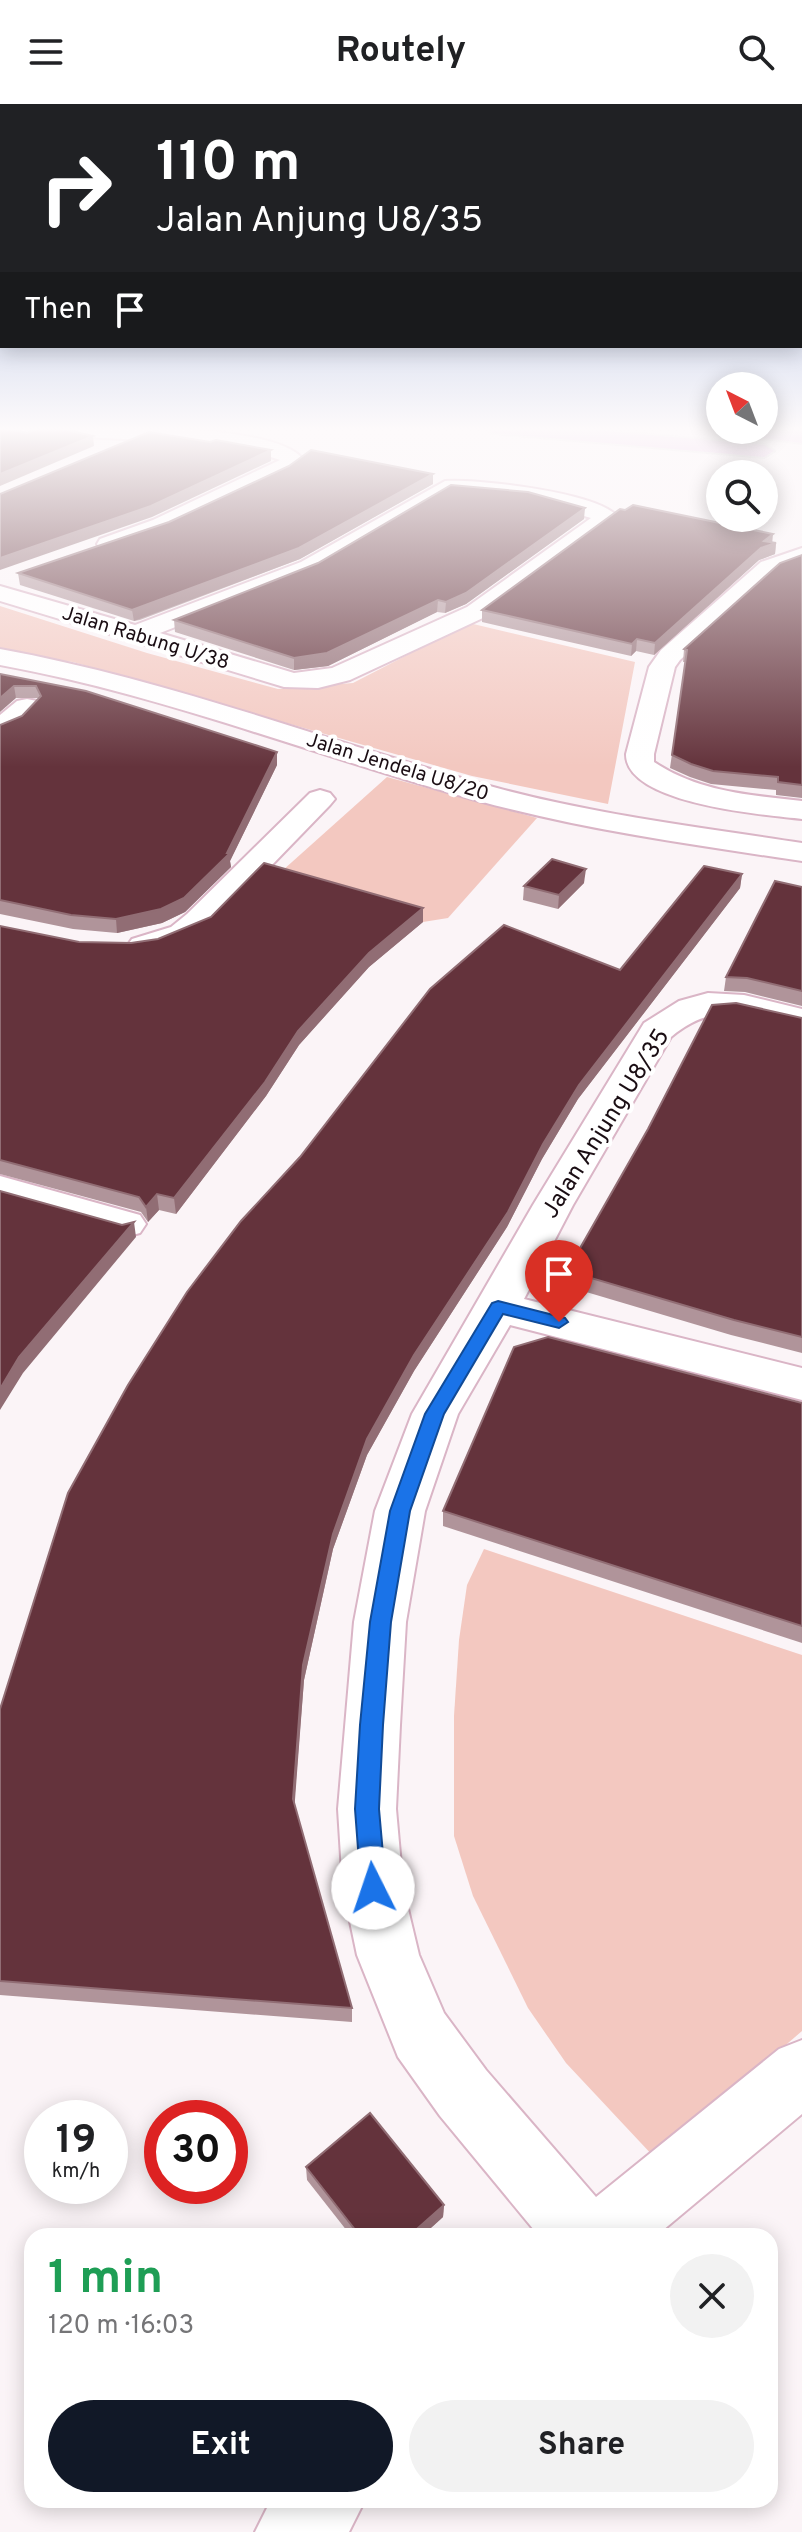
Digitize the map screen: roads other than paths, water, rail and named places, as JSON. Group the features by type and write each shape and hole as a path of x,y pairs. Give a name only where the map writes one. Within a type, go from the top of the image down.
{"street":[{"path":"88,551 118,540"},
{"name":"Jalan Rabung U/38","path":"135,634 309,567 354,540"},
{"name":"Jalan Rabung U/38","path":"5,583 135,634 293,681 318,680 341,674 476,612 575,540"},
{"path":"802,555 769,567 670,655 662,667 640,754 640,765 671,786 720,800 802,810"},
{"name":"Jalan Jendela U8/20","path":"0,657 98,675 165,693 490,795 607,820 802,852"},
{"path":"0,729 27,707"},
{"path":"111,947 146,946 183,934 320,799"},
{"name":"Jalan Anjung U8/35","path":"577,2228 463,2093 421,2035 388,1955 373,1888 367,1809 380,1622 400,1511 435,1414 553,1205 657,1031 682,1010 719,1002 802,1020"},
{"path":"0,1189 125,1224"},
{"path":"498,1307 802,1384"},
{"path":"612,2228 802,2072"},
{"path":"294,2532 319,2508"}]}
